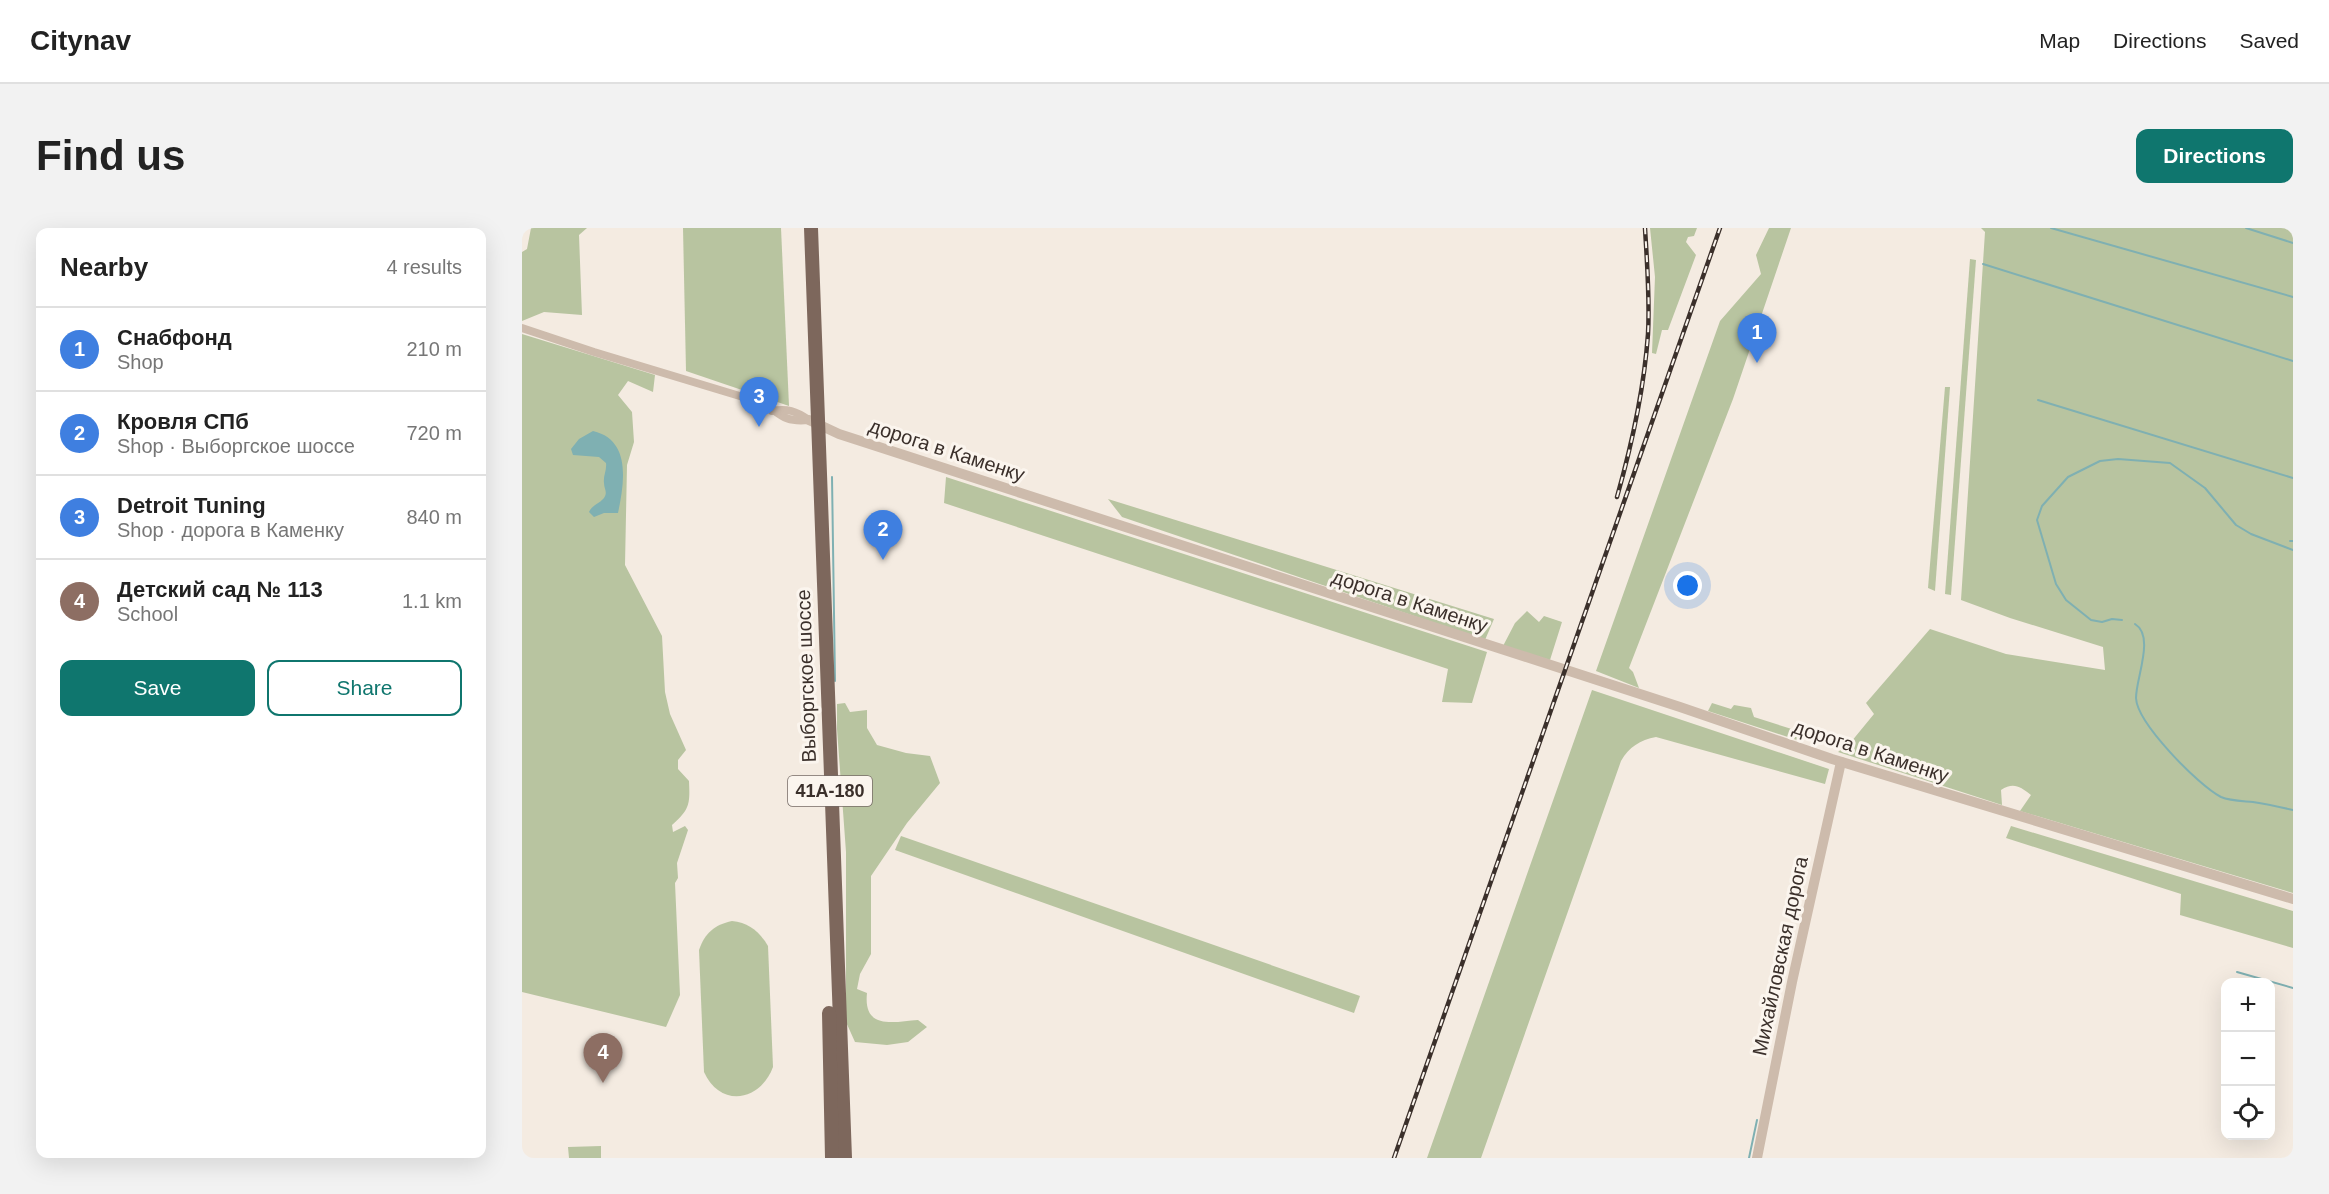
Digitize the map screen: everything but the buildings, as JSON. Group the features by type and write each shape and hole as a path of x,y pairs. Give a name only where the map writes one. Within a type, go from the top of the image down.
{"main road":[{"name":"Выборгское шоссе","path":"802,228 813,422 845,1158"},
{"name":"Выборгское шоссе","path":"811,228 813,422 832,1158"}],"street":[{"name":"дорога в Каменку","path":"522,328 743,397 767,405 772,411 784,409 799,412 813,422 839,434 1680,707 1841,762 2293,899"},
{"name":"Михайловская дорога","path":"1756,1158 1841,762"}],"green space":[{"path":"531,228 587,228 579,235 582,315 544,312 522,321 522,252 527,249"},
{"path":"683,228 781,228 789,406 686,371"},
{"path":"1650,228 1697,228 1694,236 1688,237 1686,242 1696,255 1668,330 1662,330 1656,354 1652,353 1655,277"},
{"path":"1769,228 1791,228 1733,399 1629,668 1639,688 1596,671 1720,321 1761,274 1756,255"},
{"path":"1981,228 2293,228 2293,893 2020,811 2031,795 2016,786 2009,786 2001,790 2002,805 1838,752 1851,742 1874,714 1866,703 1930,629 2006,654 2105,670 2103,647 1961,600 1985,232"},
{"path":"1970,259 1976,260 1951,595 1945,594"},
{"path":"522,334 655,375 653,392 628,381 618,395 632,412 634,442 627,465 625,565 662,636 665,692 670,714 686,750 678,760 678,769 689,781 688,806 672,825 673,832 685,826 688,830 677,863 678,878 675,883 680,995 666,1027 522,992"},
{"path":"1945,387 1950,387 1935,591 1928,588"},
{"path":"946,477 1487,652 1472,703 1442,702 1448,669 944,503"},
{"path":"1108,499 1494,619 1485,640 1122,517"},
{"path":"1527,611 1539,622 1544,616 1562,622 1550,660 1503,646 1515,623"},
{"path":"1592,690 1829,769 1825,784 1656,737 1640,742 1631,748 1621,761 1481,1158 1427,1158"},
{"path":"845,703 850,712 867,710 867,728 877,745 906,753 930,756 940,783 907,823 871,876 871,954 860,974 857,989 867,993 867,1005 875,1018 890,1022 918,1020 927,1027 908,1042 887,1045 855,1042 846,1022 846,852 837,729 837,704"},
{"path":"1712,703 1731,709 1734,705 1751,708 1754,717 1798,731 1797,740 1708,711"},
{"path":"2011,826 2293,911 2293,948 2180,915 2181,894 2006,838"},
{"path":"901,836 1360,996 1354,1013 895,850"},
{"path":"732,921 753,929 768,946 773,1067 759,1088 740,1096 720,1091 711,1084 704,1072 699,950 711,931"},
{"path":"601,1146 601,1158 569,1158 568,1147"}],"water":[{"path":"593,431 606,436 620,453 623,477 618,513 604,513 594,517 589,512 606,494 604,480 606,463 599,457 573,455 571,449 579,439"}],"waterway":[{"path":"2051,228 2293,297"},
{"path":"2246,228 2293,243"},
{"path":"1983,264 2293,361"},
{"path":"2038,400 2293,478"},
{"path":"2122,620 2112,619 2102,622 2091,620 2066,600 2056,584 2037,520 2042,506 2068,477 2100,461 2118,459 2170,463 2205,488 2236,525 2251,534 2293,550"},
{"path":"832,477 835,681"},
{"path":"2135,624 2141,630 2144,638 2136,698 2139,709 2157,737 2184,767 2221,797 2293,810"},
{"path":"2237,972 2293,988"},
{"path":"1749,1158 1757,1120"}],"railway":[{"path":"1617,497 1637,417 1644,376 1649,308 1645,228"},
{"path":"1394,1158 1720,228"}],"place":[{"name":"Снабфонд","path":"1757,363"},
{"name":"Detroit Tuning","path":"759,427"},
{"name":"Кровля СПб","path":"883,560"},
{"name":"Детский сад № 113","path":"603,1083"}]}
